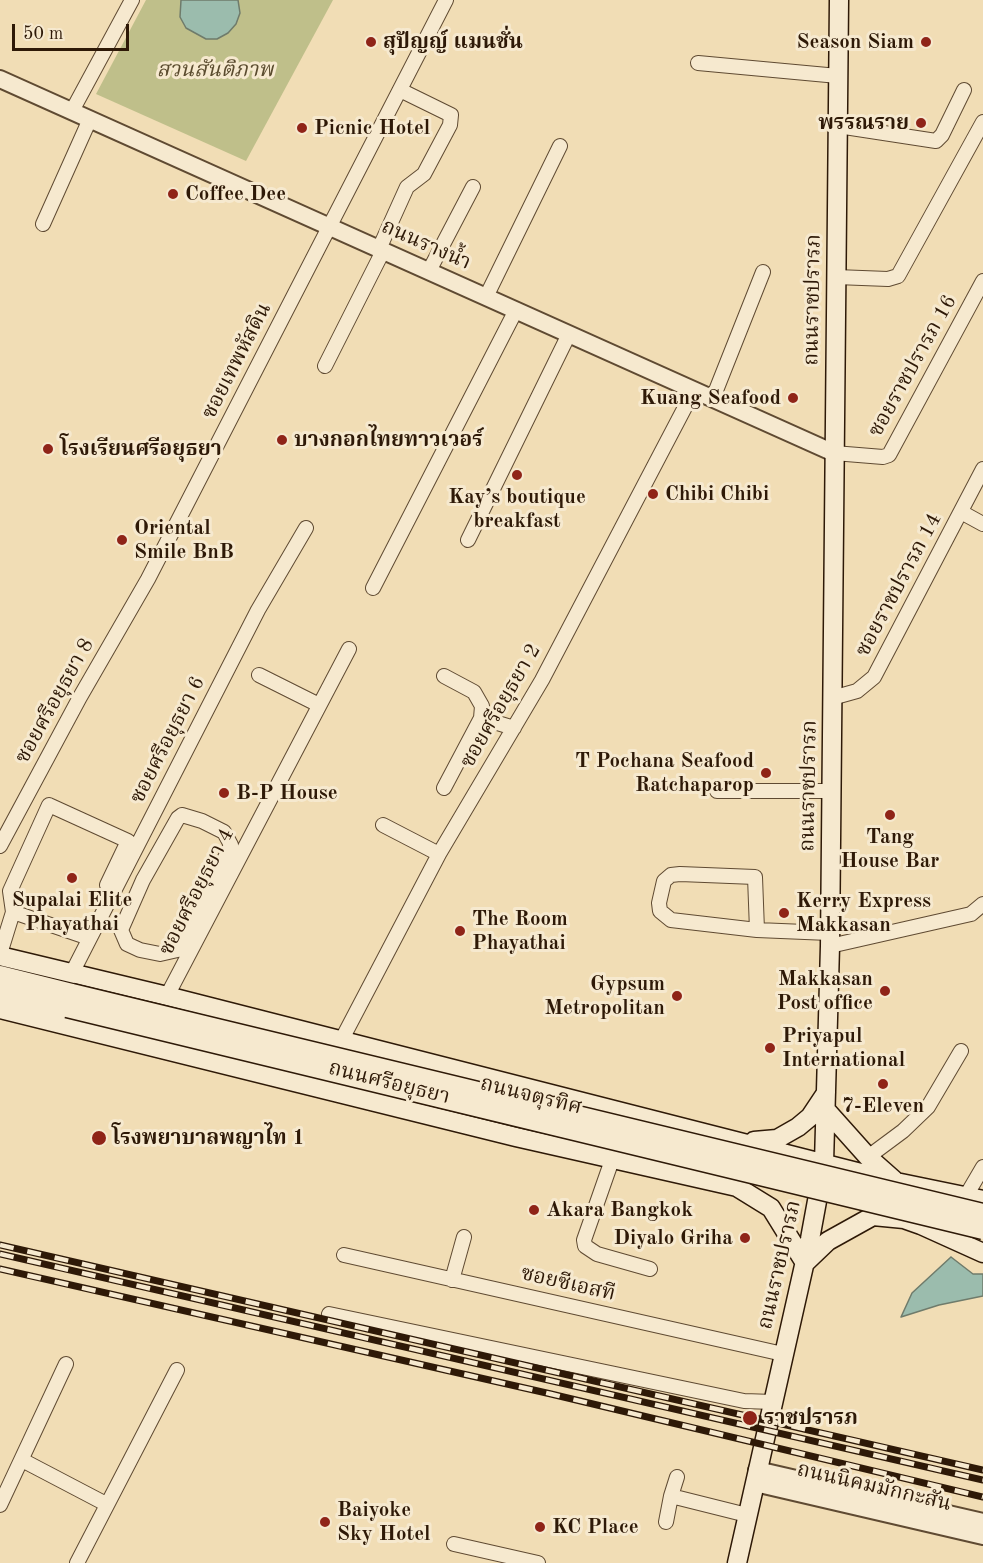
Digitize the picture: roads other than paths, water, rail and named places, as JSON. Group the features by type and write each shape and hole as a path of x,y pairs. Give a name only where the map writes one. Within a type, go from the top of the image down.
{"main road":[{"name":"ถนนราชปรารภ","path":"737,1563 805,1263 824,1163 830,940 839,0"},
{"name":"ถนนศรีอยุธยา","path":"0,955 824,1163"},
{"path":"0,975 70,1000"},
{"path":"0,993 70,1000"},
{"name":"ถนนจตุรทิศ","path":"70,1000 983,1213"},
{"name":"ถนนจตุรทิศ","path":"70,1000 983,1230"},
{"name":"ถนนศรีอยุธยา","path":"0,1009 338,1094 737,1187 771,1208 805,1263"},
{"path":"740,1142 777,1139 790,1132 810,1117 827,1091"},
{"path":"826,1110 868,1157 896,1182"},
{"path":"618,1161 648,1156 656,1147 653,1128 644,1118"},
{"path":"824,1163 896,1182 975,1198"},
{"path":"805,1263 828,1241 873,1216 904,1219 921,1224 983,1253"},
{"path":"983,1223 983,1235"}],"street":[{"path":"72,111 132,0"},
{"name":"ซอยเทพหัสดิน","path":"148,579 446,0"},
{"path":"698,63 838,76"},
{"name":"ถนนรางน้ำ","path":"0,79 834,453"},
{"path":"324,366 381,250 407,187 424,174 450,124 451,115 400,90"},
{"path":"838,126 936,141 942,135 964,90"},
{"path":"43,224 90,119"},
{"path":"836,277 888,279 898,276 983,122"},
{"path":"486,297 560,146"},
{"path":"429,271 473,187"},
{"path":"713,398 763,272"},
{"name":"ซอยราชปรารภ 16","path":"834,453 883,457 889,454 983,281"},
{"path":"373,588 516,310"},
{"path":"468,540 569,334"},
{"name":"ซอยศรีอยุธยา 2","path":"341,1041 439,854 542,680 694,390"},
{"name":"ซอยราชปรารภ 14","path":"832,698 857,691 874,677 983,469"},
{"path":"961,513 983,524"},
{"name":"ซอยศรีอยุธยา 6","path":"72,973 258,610 306,528"},
{"name":"ซอยศรีอยุธยา 8","path":"0,846 80,697 148,579"},
{"name":"ซอยศรีอยุธยา 4","path":"167,996 349,649"},
{"path":"259,675 319,705"},
{"path":"444,676 474,692 482,706 481,718 444,788"},
{"path":"481,718 514,728"},
{"path":"717,791 831,791"},
{"path":"0,955 13,912 10,891 49,805 128,842 83,936 13,912"},
{"path":"182,815 202,821 228,836 231,845 182,949 160,954 140,950 127,944 123,938 121,930 143,880 178,818 182,815"},
{"path":"383,825 439,854"},
{"path":"757,930 755,877 680,874 671,875 664,881 660,892 660,911 671,920 830,940 971,914 983,904"},
{"path":"122,875 143,880"},
{"path":"868,1157 903,1131 928,1107 961,1052"},
{"path":"618,1161 584,1240 585,1246 597,1254 650,1269"},
{"path":"975,1198 983,1167"},
{"path":"452,1280 464,1237"},
{"name":"ซอยซีเอสที","path":"344,1255 783,1354"},
{"path":"329,1314 732,1399 773,1402"},
{"path":"0,1505 66,1364"},
{"path":"77,1563 177,1370"},
{"path":"22,1460 106,1504"},
{"name":"ถนนนิคมมักกะสัน","path":"756,1476 983,1522"},
{"name":"ถนนนิคมมักกะสัน","path":"756,1476 983,1536"},
{"path":"666,1522 676,1477"},
{"path":"672,1496 747,1515"},
{"path":"454,1544 538,1563"}],"railway":[{"path":"0,1245 983,1470"},
{"path":"0,1254 983,1480"},
{"path":"0,1269 551,1394 983,1497"}],"place":[{"name":"สุปัญญ์ แมนชั่น","path":"371,42"},
{"name":"Season Siam","path":"926,42"},
{"name":"พรรณราย","path":"921,123"},
{"name":"Picnic Hotel","path":"302,128"},
{"name":"Coffee Dee","path":"173,194"},
{"name":"Kuang Seafood","path":"793,398"},
{"name":"บางกอกไทยทาวเวอร์","path":"282,440"},
{"name":"โรงเรียนศรีอยุธยา","path":"48,449"},
{"name":"Kay’s boutique breakfast","path":"517,475"},
{"name":"Chibi Chibi","path":"653,494"},
{"name":"Oriental Smile BnB","path":"122,540"},
{"name":"T Pochana Seafood Ratchaparop","path":"766,773"},
{"name":"B-P House","path":"224,793"},
{"name":"Tang House Bar","path":"890,815"},
{"name":"Supalai Elite Phayathai","path":"72,878"},
{"name":"Kerry Express Makkasan","path":"784,913"},
{"name":"The Room Phayathai","path":"460,931"},
{"name":"Makkasan Post office","path":"885,991"},
{"name":"Gypsum Metropolitan","path":"677,996"},
{"name":"Priyapul International","path":"770,1048"},
{"name":"7-Eleven","path":"883,1084"},
{"name":"โรงพยาบาลพญาไท 1","path":"99,1138"},
{"name":"Akara Bangkok","path":"534,1210"},
{"name":"Diyalo Griha","path":"745,1238"},
{"name":"ราชปรารภ","path":"750,1418"},
{"name":"Baiyoke Sky Hotel","path":"325,1522"},
{"name":"KC Place","path":"540,1527"}],"park label":[{"name":"สวนสันติภาพ","path":"215,70"}]}
